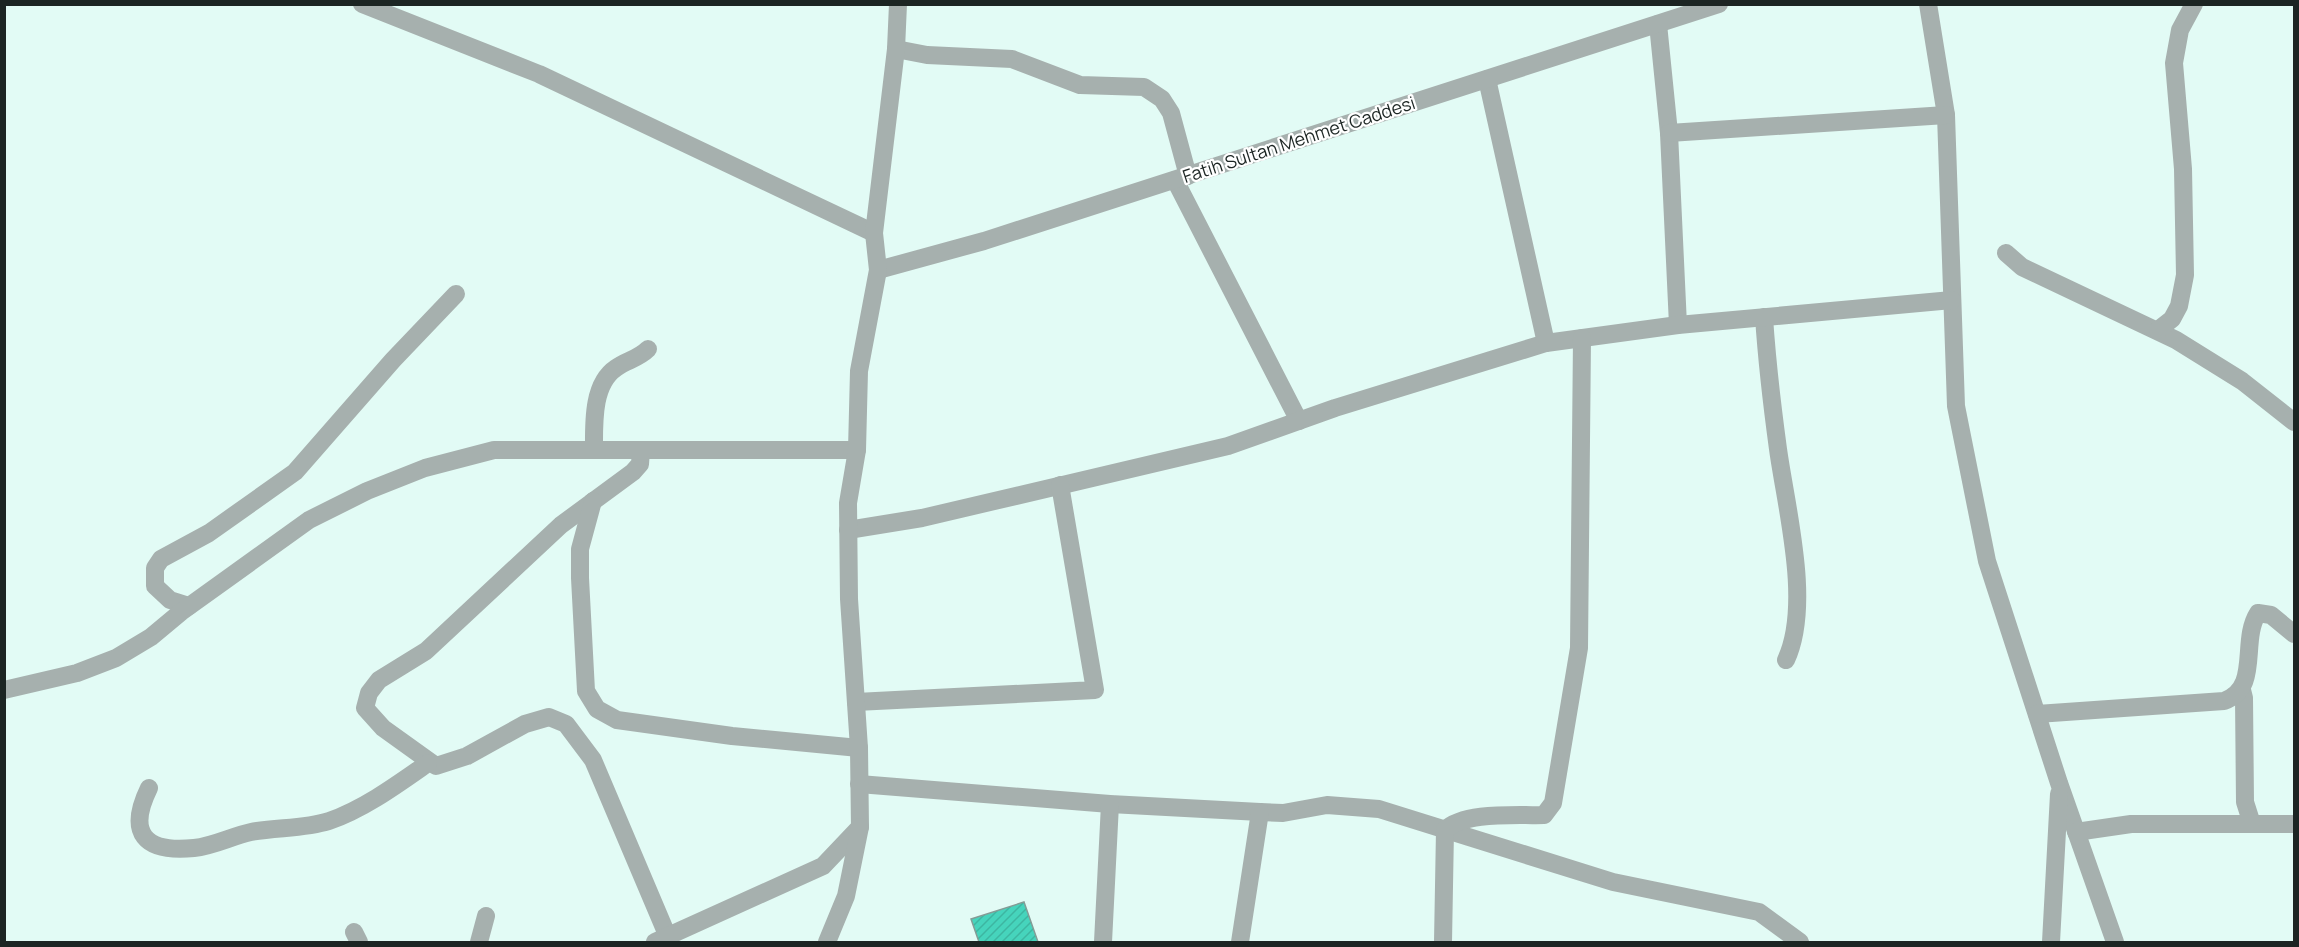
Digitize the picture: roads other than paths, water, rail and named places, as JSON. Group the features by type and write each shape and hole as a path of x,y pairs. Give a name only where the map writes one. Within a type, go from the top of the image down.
{"street":[{"path":"362,4 539,74 874,233"},
{"path":"827,942 846,896 860,827 859,748 849,599 848,503 857,450 859,371 878,270 874,233 896,49 898,4"},
{"name":"Fatih Sultan Mehmet Caddesi","path":"878,270 984,241 1719,4"},
{"path":"1928,4 1946,115 1956,406 1987,561 2059,783 2115,942"},
{"path":"2158,330 2172,319 2179,306 2185,275 2183,169 2174,63 2180,30 2194,4"},
{"path":"1658,24 1669,133 1678,325"},
{"path":"896,49 927,55 1012,59 1080,85 1144,87 1162,99 1171,113 1181,178 1299,421"},
{"path":"1487,79 1546,344"},
{"path":"1669,133 1946,115"},
{"path":"2006,253 2022,267 2158,330 2242,381 2295,422"},
{"path":"185,609 154,586 154,568 161,560 208,533 295,472 344,419 393,360 456,294"},
{"path":"848,530 922,518 1228,446 1511,352 1546,344 1678,325 1952,300"},
{"path":"1764,318 1770,396 1784,491 1792,525 1796,637 1786,660"},
{"path":"1443,942 1445,830 1454,822 1470,818 1544,815 1553,803 1579,648 1582,338"},
{"path":"594,450 594,420 601,387 609,373 618,366 639,358 648,349"},
{"path":"4,690 77,673 116,658 151,637 185,609 309,520 367,491 425,468 494,450 857,450"},
{"path":"641,450 640,464 633,472 561,525 426,651 379,680 369,693 365,708 370,716 428,763 441,766 525,724 549,717 566,724 593,760 661,940 823,866 860,827"},
{"path":"856,702 1095,690 1060,485"},
{"path":"593,501 580,549 586,691 597,709 617,720 732,736 859,748"},
{"path":"2037,714 2224,701 2234,698 2245,687 2250,630 2258,613 2271,615 2295,634"},
{"path":"2241,690 2244,698 2245,802 2252,824"},
{"path":"149,788 137,819 141,832 148,841 161,848 195,848 250,832 330,821 396,785 428,763"},
{"path":"2051,942 2059,783"},
{"path":"859,784 1110,804 1260,812 1283,813 1327,805 1379,809 1613,882 1759,912 1800,942"},
{"path":"1103,942 1110,804"},
{"path":"1240,942 1260,812"},
{"path":"2076,832 2131,824 2295,824"},
{"path":"479,942 486,916"}]}
